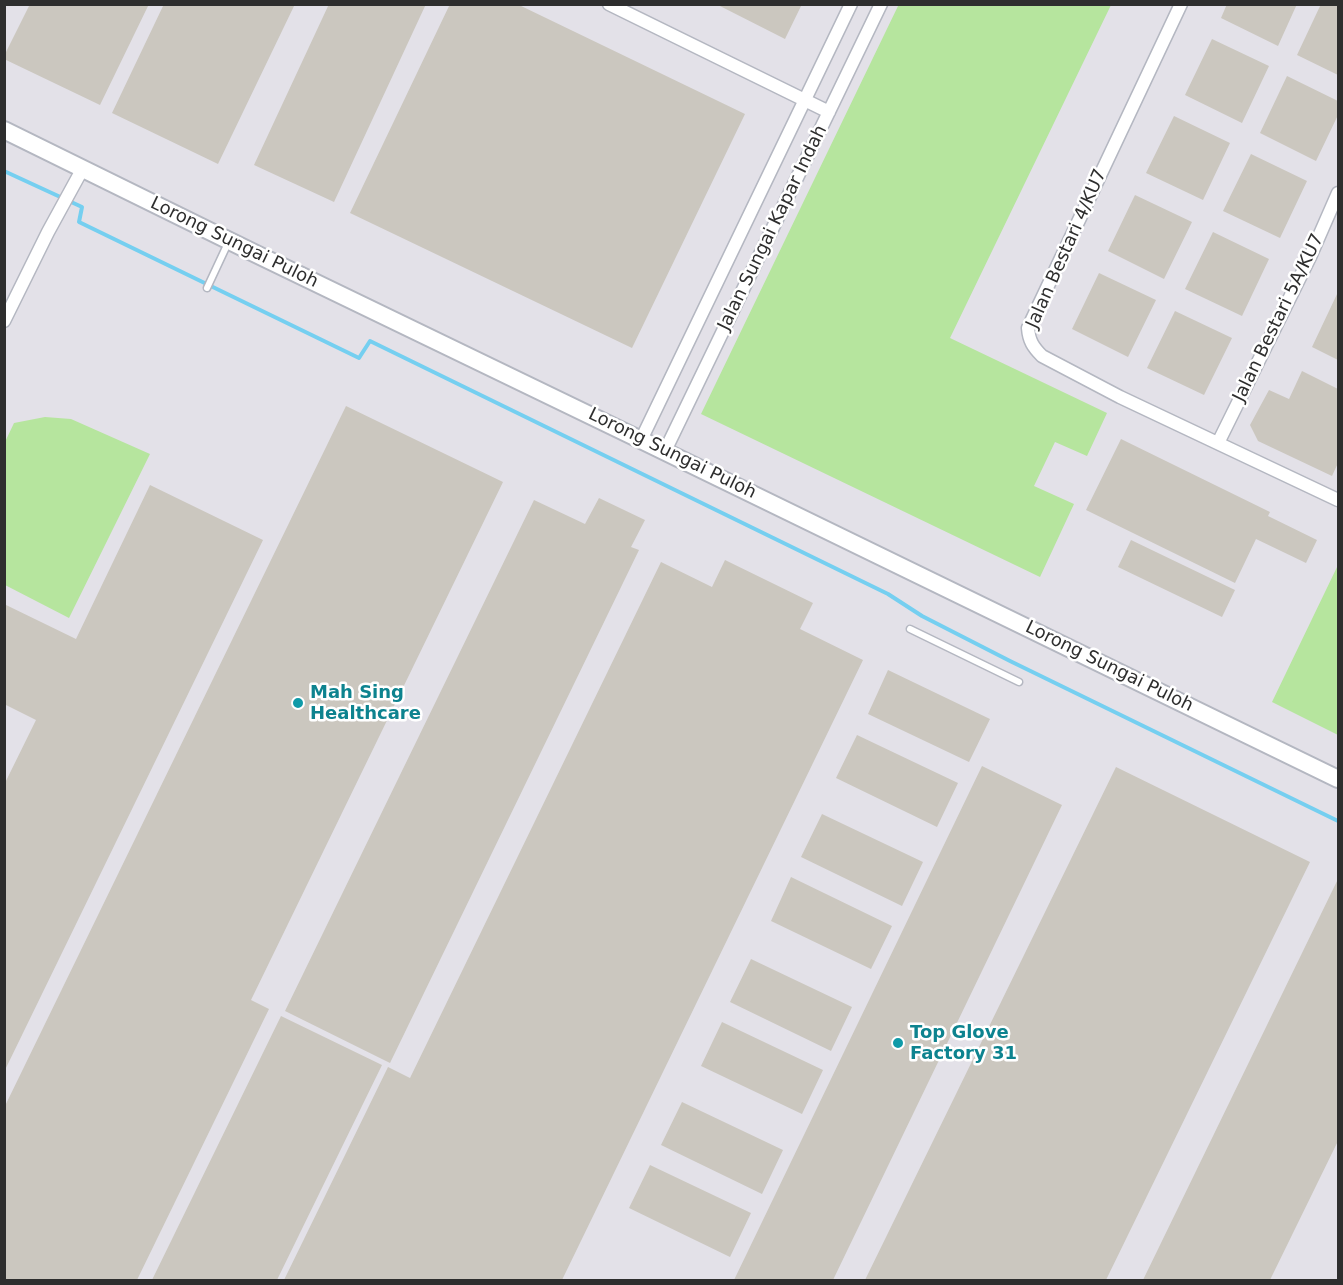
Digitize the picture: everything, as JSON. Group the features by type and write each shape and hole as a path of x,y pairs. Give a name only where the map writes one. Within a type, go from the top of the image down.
{"street":[{"path":"609,4 829,112"},
{"name":"Jalan Sungai Kapar Indah","path":"641,440 851,4"},
{"name":"Jalan Sungai Kapar Indah","path":"665,451 881,4"},
{"name":"Jalan Bestari 4/KU7","path":"1182,4 1028,328 1029,340 1042,357 1120,397 1338,500"},
{"name":"Lorong Sungai Puloh","path":"4,130 1338,779"},
{"path":"4,321 83,168"},
{"name":"Jalan Bestari 5A/KU7","path":"1218,443 1305,267 1338,193"}],"lane":[{"path":"207,288 229,241"},
{"path":"910,629 1019,682"}],"shaded area":[{"path":"5,5 1338,5 1338,1280 5,1280"}],"green space":[{"path":"899,4 1111,5 950,338 1107,413 1087,456 1055,442 1034,486 1074,504 1040,577 701,414"},
{"path":"45,417 71,419 150,454 69,618 5,585 5,442 14,423"},
{"path":"1338,565 1338,735 1272,702"}],"building":[{"path":"30,4 149,4 100,105 4,59"},
{"path":"164,4 295,4 218,164 112,113"},
{"path":"329,4 426,4 334,202 254,165"},
{"path":"450,4 517,4 745,114 632,348 350,213"},
{"path":"716,4 802,4 785,39"},
{"path":"1227,4 1297,4 1278,46 1221,18"},
{"path":"1321,4 1338,5 1338,75 1297,55"},
{"path":"1212,39 1269,66 1242,123 1185,95"},
{"path":"1287,76 1338,101 1338,115 1316,161 1260,133"},
{"path":"1174,116 1230,143 1203,200 1146,173"},
{"path":"1251,154 1307,181 1280,238 1223,211"},
{"path":"1135,195 1192,222 1164,279 1108,251"},
{"path":"1213,232 1269,259 1242,316 1185,289"},
{"path":"1099,273 1156,300 1128,357 1072,329"},
{"path":"1338,292 1338,360 1312,347"},
{"path":"1175,311 1232,338 1204,395 1147,368"},
{"path":"1302,371 1338,389 1338,463 1332,476 1258,441 1250,425 1269,390 1289,399"},
{"name":"Mah Sing Healthcare","path":"346,406 503,482 251,1000 269,1009 137,1280 4,1280 4,1108"},
{"path":"1121,439 1270,512 1268,516 1317,540 1306,563 1256,539 1235,583 1086,510"},
{"path":"150,485 263,540 4,1072 4,785 36,720 4,704 4,604 76,639"},
{"path":"599,498 645,520 631,547 639,550 390,1063 285,1011 534,500 585,524"},
{"path":"1131,540 1235,590 1222,617 1118,567"},
{"path":"725,560 813,603 800,629 863,660 562,1280 284,1280 388,1067 410,1078 661,562 712,587"},
{"path":"888,670 990,719 969,762 868,714"},
{"path":"857,735 958,783 937,827 836,778"},
{"name":"Top Glove Factory 31","path":"982,766 1062,805 833,1280 734,1280"},
{"path":"1116,767 1310,862 1106,1280 865,1280"},
{"path":"822,814 923,862 902,906 801,857"},
{"path":"791,877 892,926 871,969 771,921"},
{"path":"1338,879 1338,1141 1270,1280 1143,1280"},
{"path":"751,959 852,1007 831,1051 730,1002"},
{"path":"281,1016 382,1065 277,1280 152,1280"},
{"path":"722,1022 823,1070 802,1114 701,1066"},
{"path":"682,1102 783,1150 762,1194 661,1145"},
{"path":"650,1165 751,1213 730,1257 629,1208"}],"waterway":[{"path":"4,171 82,207 79,222 359,358 370,341 888,594 922,616 1010,661 1338,821"}],"place":[{"name":"Mah Sing Healthcare","path":"298,703"},
{"name":"Top Glove Factory 31","path":"898,1043"}]}
